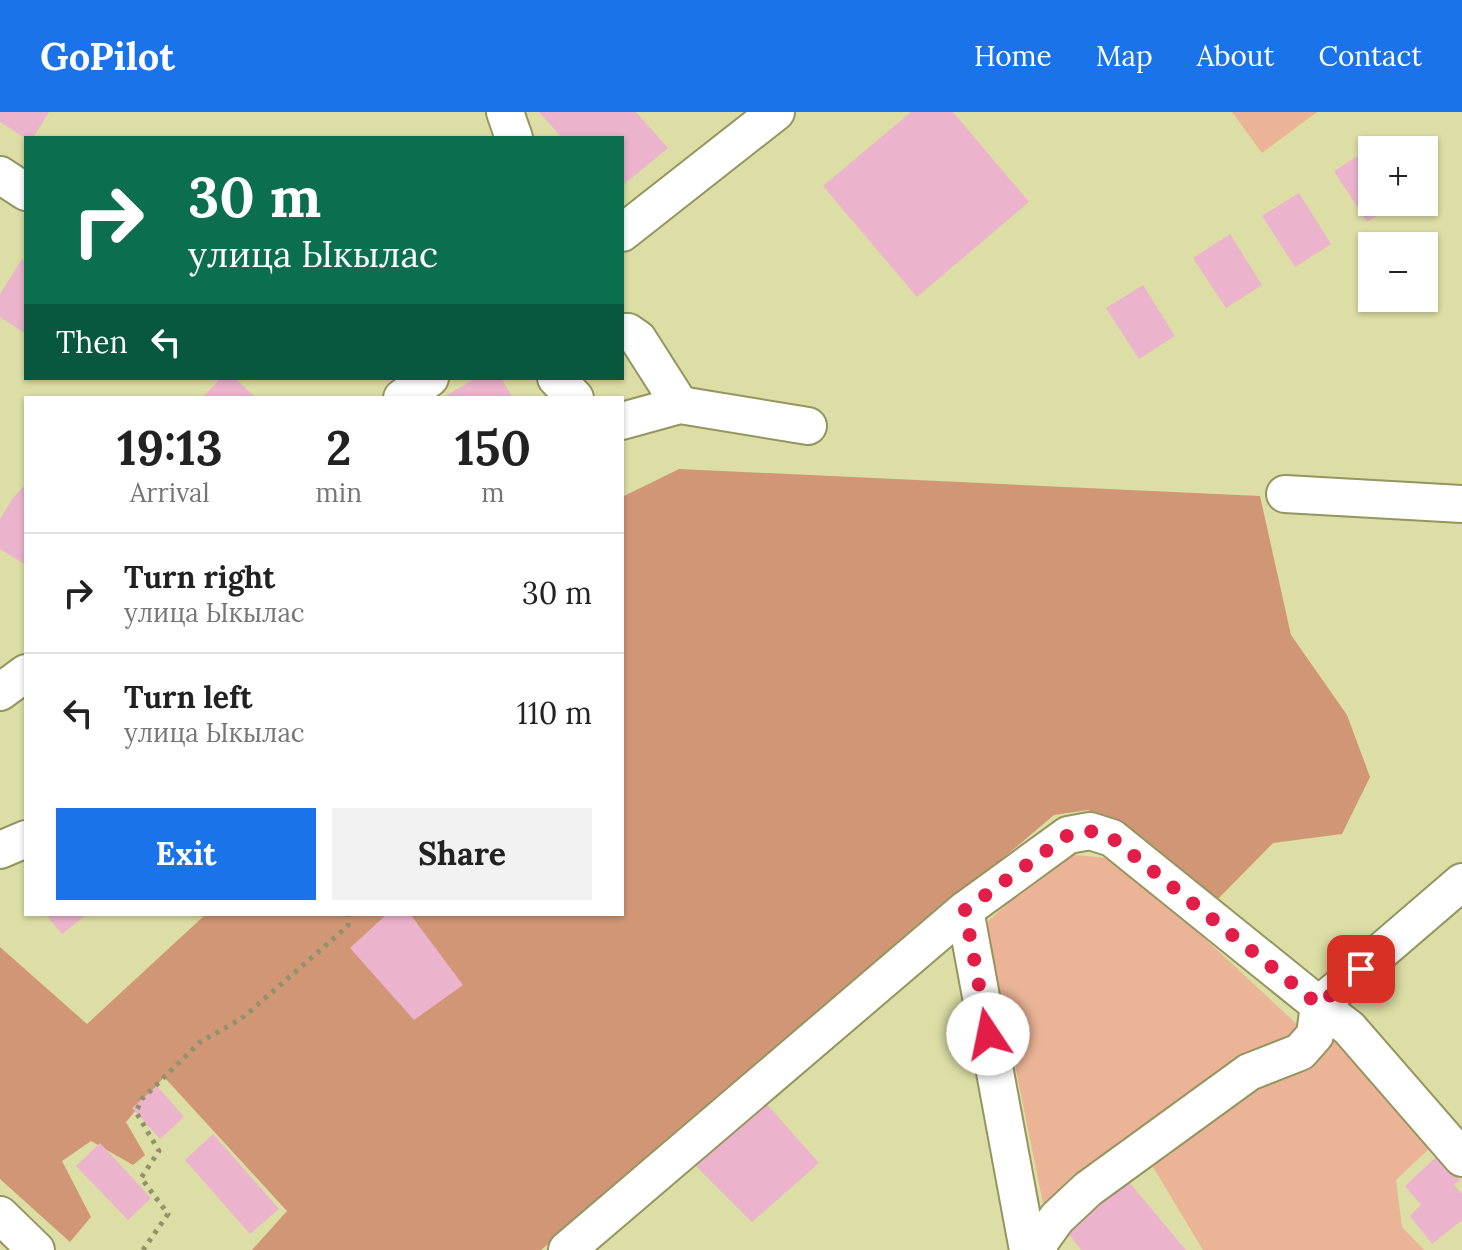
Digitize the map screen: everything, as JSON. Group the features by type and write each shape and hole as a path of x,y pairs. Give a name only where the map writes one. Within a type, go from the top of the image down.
{"street":[{"path":"505,112 513,136"},
{"path":"624,231 776,112"},
{"path":"0,175 24,191"},
{"path":"624,332 638,339 680,405"},
{"path":"405,396 427,380"},
{"path":"558,380 573,396"},
{"path":"624,420 680,405 808,426"},
{"path":"1285,494 1462,504"},
{"path":"0,692 24,674"},
{"path":"567,1250 965,910 1068,835 1090,831 1112,838 1349,1028 1462,1158"},
{"path":"0,850 24,840"},
{"path":"1039,1250 1039,1243 1057,1218 1088,1189 1249,1072 1300,1052 1315,1035 1319,1005 1457,896"},
{"path":"965,910 1028,1250"},
{"path":"0,1215 36,1250"}],"path":[{"path":"143,1250 168,1214 141,1178 159,1151 136,1112 142,1099 200,1042 241,1019 348,926 348,916"}],"shaded area":[{"path":"1232,112 1317,112 1262,153"},
{"path":"679,469 1260,496 1291,635 1347,715 1370,777 1342,834 1273,843 1216,901 1088,810 1054,815 541,1250 252,1250 287,1211 164,1077 126,1122 145,1155 133,1165 91,1141 62,1161 91,1217 70,1242 0,1179 0,947 87,1024 204,916 624,916 624,496"},
{"path":"1063,854 1119,859 1301,1028 1340,1032 1432,1146 1396,1180 1402,1227 1424,1250 1203,1250 1147,1157 1045,1213 986,923"}],"building":[{"path":"0,112 49,112 34,136 24,137 0,122"},
{"path":"539,112 636,112 668,148 624,184 624,136 560,136"},
{"path":"911,112 953,112 1029,202 917,297 823,186"},
{"path":"1358,156 1358,208 1334,171"},
{"path":"1299,193 1331,244 1295,267 1262,216"},
{"path":"1230,234 1262,285 1226,308 1193,258"},
{"path":"22,259 24,333 0,317 0,294"},
{"path":"1143,285 1175,336 1139,359 1106,308"},
{"path":"219,380 237,380 254,396 204,396"},
{"path":"473,380 502,380 512,396 445,396"},
{"path":"24,486 24,564 0,549 0,519"},
{"path":"47,916 84,916 62,934"},
{"path":"385,916 411,916 463,985 414,1020 350,948"},
{"path":"157,1086 184,1117 160,1139 132,1108"},
{"path":"763,1100 819,1163 752,1222 690,1160"},
{"path":"213,1134 279,1209 250,1234 185,1160"},
{"path":"100,1143 151,1198 128,1220 76,1166"},
{"path":"1438,1155 1460,1180 1454,1185 1462,1194 1462,1220 1432,1244 1410,1216 1421,1205 1405,1186"},
{"path":"1128,1181 1186,1250 1081,1250 1064,1228"}],"route":[{"path":"988,1034 965,910 1068,835 1090,831 1112,838 1319,1005 1361,969"}]}
